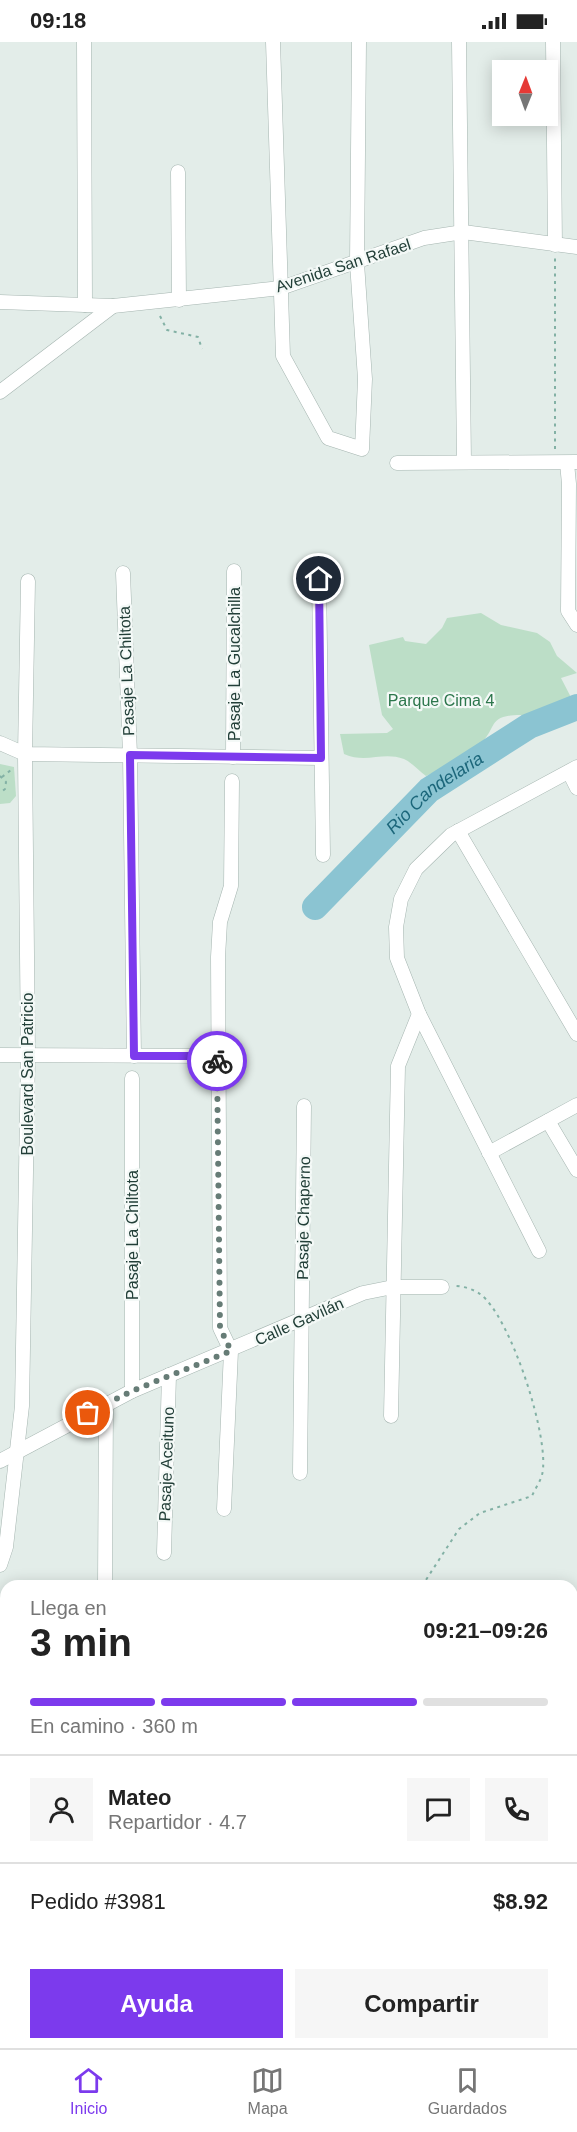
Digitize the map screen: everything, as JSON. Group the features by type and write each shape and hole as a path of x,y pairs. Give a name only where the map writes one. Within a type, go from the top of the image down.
{"street":[{"path":"84,42 85,305"},
{"path":"273,42 283,356 328,438 362,449 366,380 357,263 359,42"},
{"path":"459,42 464,462"},
{"path":"553,42 555,245"},
{"path":"178,172 179,300"},
{"name":"Avenida San Rafael","path":"0,302 114,306 281,288 424,238 463,232 577,248"},
{"path":"0,392 114,306"},
{"path":"397,463 566,462 569,484 568,611 577,625"},
{"name":"Pasaje La Gucalchilla","path":"233,757 234,571"},
{"name":"Pasaje La Chiltota","path":"123,573 130,755 134,1056"},
{"path":"319,579 323,855"},
{"name":"Boulevard San Patricio","path":"0,1565 6,1547 19,1451 22,1406 28,1055 25,754 28,581"},
{"path":"0,743 25,754 321,758"},
{"path":"539,1251 419,1014 397,958 396,927 401,899 416,869 458,831 573,770 577,788"},
{"path":"224,1509 231,1351 220,1328 218,957 220,922 231,886 232,781"},
{"path":"458,831 577,1034"},
{"path":"391,1416 398,1066 419,1014"},
{"path":"0,1055 217,1056"},
{"name":"Pasaje La Chiltota","path":"132,1078 132,1391"},
{"path":"489,1153 577,1105"},
{"name":"Pasaje Chaperno","path":"300,1473 304,1106"},
{"path":"548,1121 577,1170"},
{"name":"Calle Gavilán","path":"0,1461 132,1391 231,1351 363,1293 393,1287 442,1287"},
{"name":"Pasaje Aceituno","path":"164,1553 169,1375"},
{"path":"105,1580 106,1404"}],"path":[{"path":"555,245 566,462"},
{"path":"154,303 167,330 198,337 202,349"},
{"path":"0,776 6,782 6,789 0,793"},
{"path":"426,1580 459,1529 480,1513 532,1496 543,1474 541,1430 524,1376 502,1322 481,1295 462,1286 442,1287"}],"green space":[{"name":"Parque Cima 4","path":"481,613 501,625 537,633 550,642 557,656 577,673 561,678 577,709 555,717 551,711 529,726 521,715 502,717 473,750 426,776 404,759 389,756 360,758 344,754 340,734 387,733 393,729 382,715 369,645 403,637 405,641 426,644 442,628 447,618"},
{"path":"0,764 14,767 16,796 10,803 0,804"}],"waterway":[{"name":"Rio Candelaria","path":"315,907 429,790 529,726 577,707"}],"way so far":[{"path":"88,1413 132,1391 231,1351 220,1328 217,1061"}],"route":[{"path":"217,1061 217,1056 134,1056 130,755 321,758 319,579"}]}
